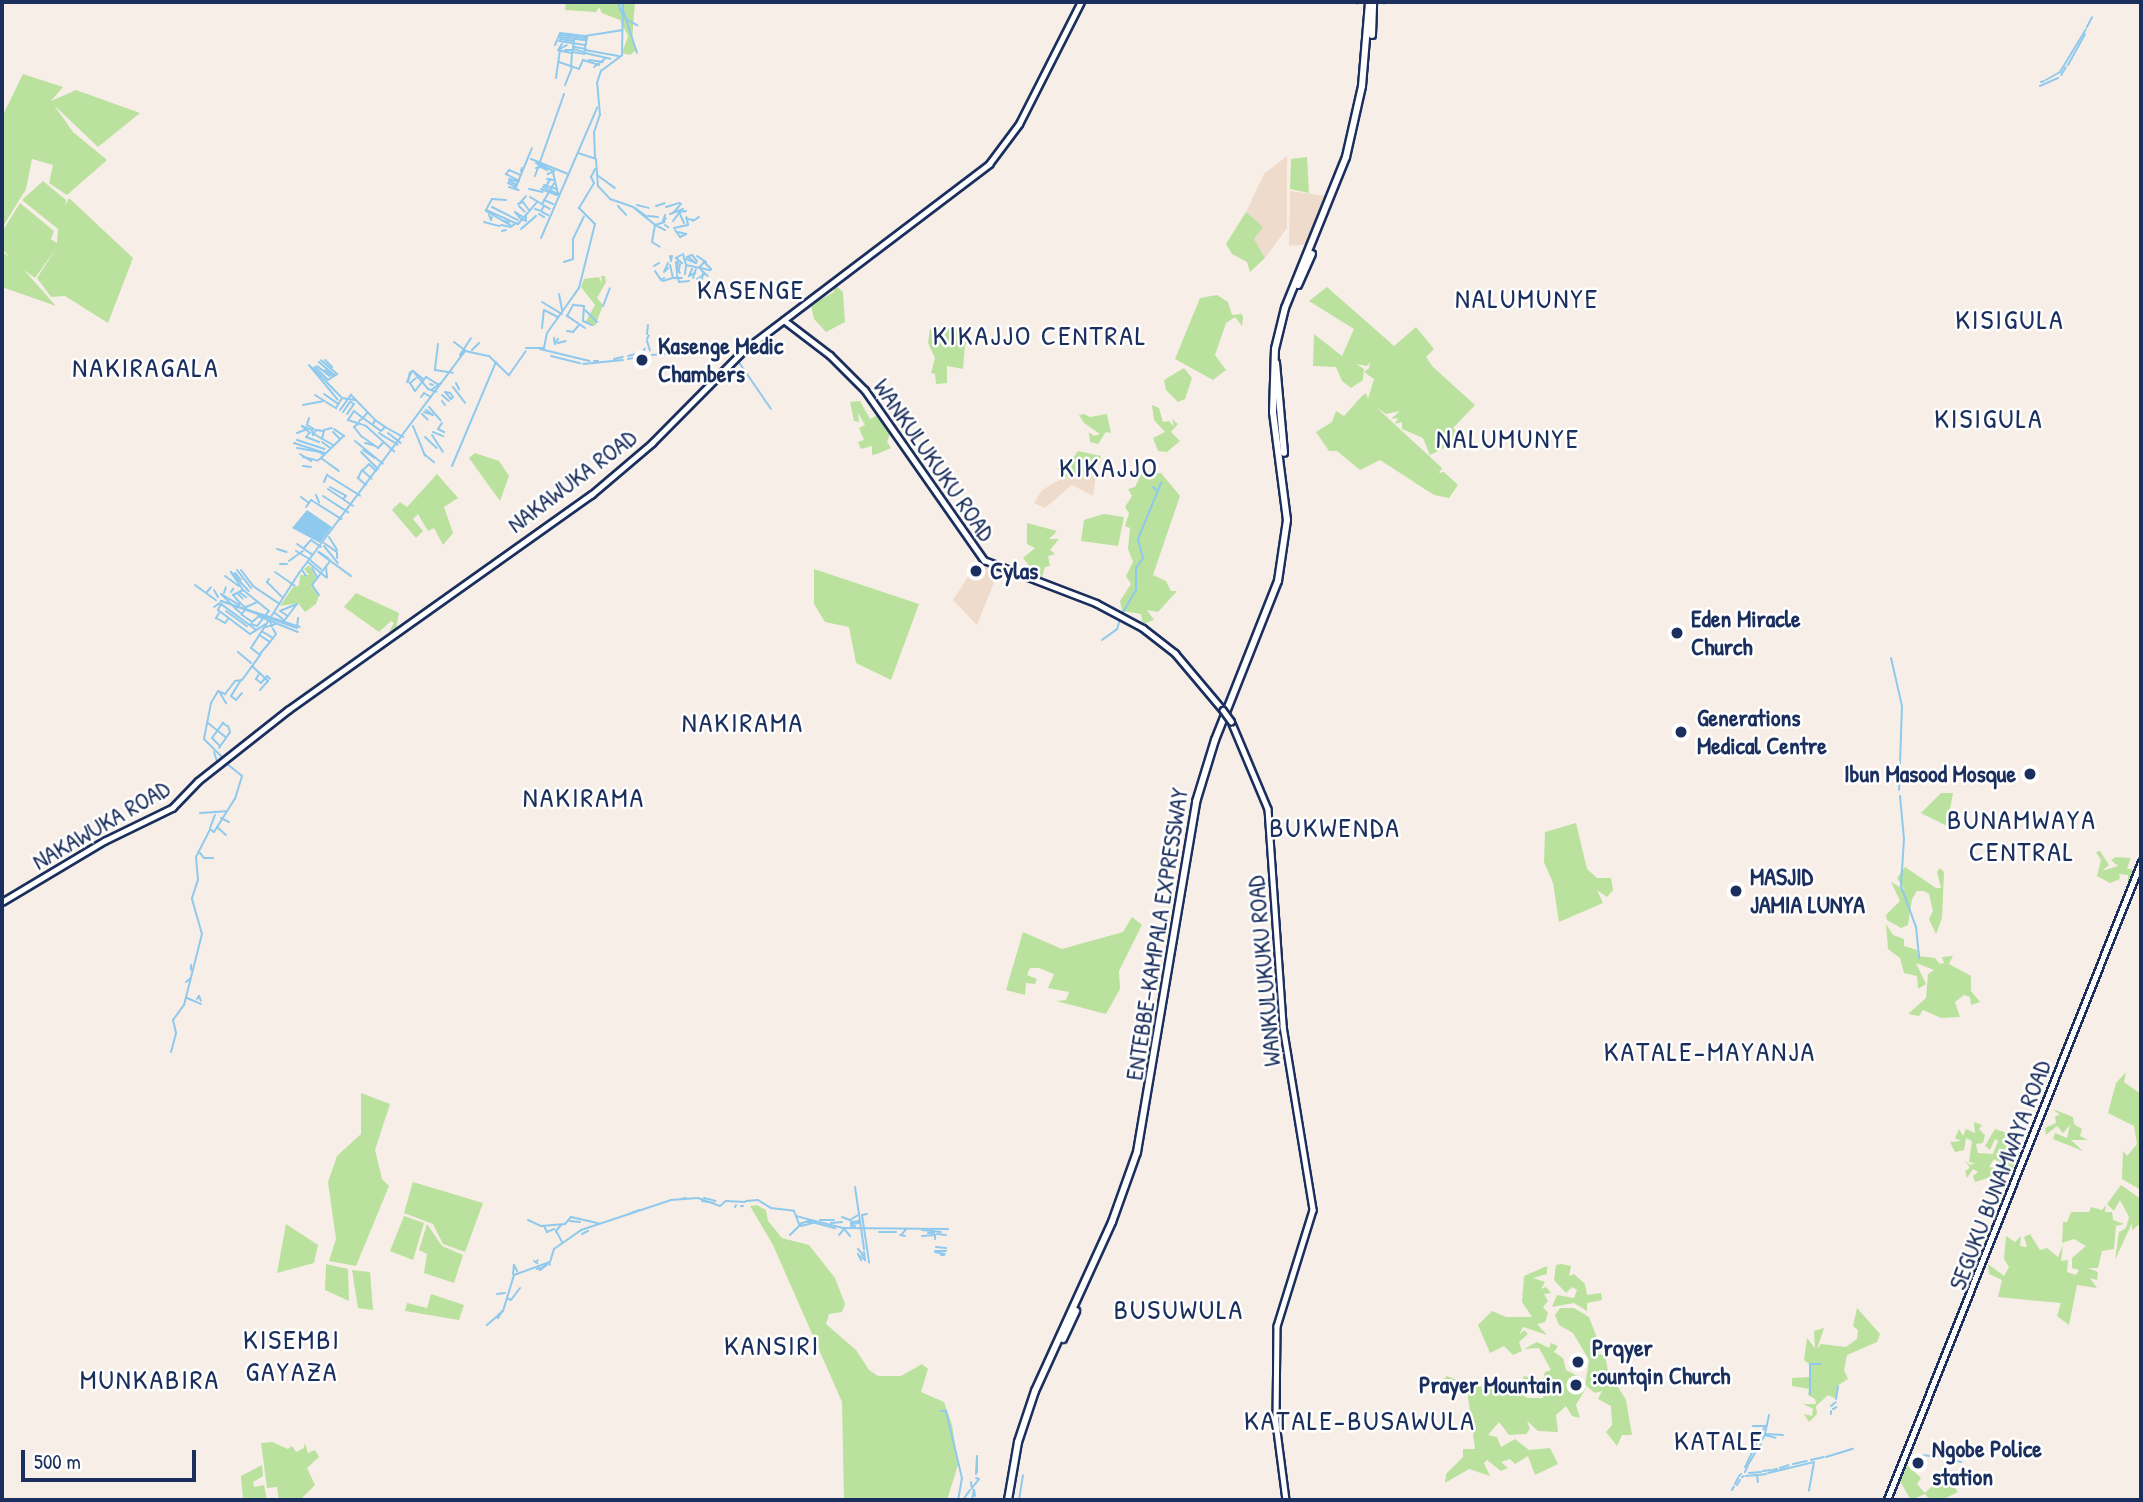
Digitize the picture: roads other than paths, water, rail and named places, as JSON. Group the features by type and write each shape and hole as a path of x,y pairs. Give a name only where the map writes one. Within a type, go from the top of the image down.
{"highway":[{"name":"ENTEBBE–KAMPALA EXPRESSWAY","path":"1010,1500 1029,1405 1116,1213 1143,1130 1196,802 1215,740 1272,600 1285,547 1286,500 1272,386 1278,334 1343,172 1362,86 1371,2"}],"main road":[{"name":"NAKAWUKA ROAD","path":"2,902 104,841 172,808 288,710 591,495 661,435 743,351 999,155 1081,2"},
{"name":"WANKULUKUKU ROAD","path":"783,320 830,355 865,390 984,560 1096,603 1143,628 1175,653 1231,721 1268,809 1283,1026 1313,1210 1277,1326 1276,1423 1286,1500"},
{"name":"SEGUKU BUNAMWAYA ROAD","path":"1887,1500 2141,862"}],"water":[{"path":"307,510 332,527 320,543 292,528"}],"waterway":[{"path":"618,2 621,12"},
{"path":"595,158 594,132 600,115 597,83 601,71 622,55 623,2"},
{"path":"623,10 637,53"},
{"path":"2087,27 2092,17"},
{"path":"626,19 637,25"},
{"path":"2046,80 2060,72 2086,29"},
{"path":"555,45 560,33 585,36 622,30"},
{"path":"2068,65 2085,34"},
{"path":"561,35 587,38"},
{"path":"560,37 586,40"},
{"path":"572,52 584,54 587,37"},
{"path":"560,39 574,41"},
{"path":"574,39 573,49 584,52"},
{"path":"559,41 585,45"},
{"path":"562,44 558,50 567,45"},
{"path":"574,47 586,49"},
{"path":"556,78 560,49"},
{"path":"565,50 573,50"},
{"path":"585,50 618,56"},
{"path":"561,51 572,53 571,67"},
{"path":"585,53 610,59"},
{"path":"594,67 606,58"},
{"path":"559,62 579,69 583,60 599,65"},
{"path":"589,60 603,62"},
{"path":"2061,75 2066,67"},
{"path":"565,85 572,68"},
{"path":"2040,86 2058,78"},
{"path":"535,176 564,94"},
{"path":"541,238 597,108"},
{"path":"515,189 532,148"},
{"path":"578,153 596,159 598,186 610,199 633,207 655,225 652,242 660,247"},
{"path":"531,159 568,174"},
{"path":"536,163 554,171 548,174"},
{"path":"541,167 547,170"},
{"path":"536,168 541,167"},
{"path":"526,348 544,348 547,333 579,288 595,224 579,208 594,183 591,177 595,169"},
{"path":"519,181 506,174 509,170 521,175"},
{"path":"543,187 558,194 553,172"},
{"path":"597,175 615,188"},
{"path":"509,179 518,182"},
{"path":"547,179 553,180"},
{"path":"546,187 550,179"},
{"path":"509,181 517,185"},
{"path":"508,183 516,187"},
{"path":"542,204 554,183"},
{"path":"544,185 556,189"},
{"path":"509,187 519,190"},
{"path":"529,189 543,192"},
{"path":"541,189 557,195"},
{"path":"520,203 526,196"},
{"path":"530,197 550,209"},
{"path":"506,200 492,199 486,210 518,224 537,202"},
{"path":"544,200 553,204"},
{"path":"518,204 523,202 528,209"},
{"path":"656,206 665,203"},
{"path":"666,207 679,203"},
{"path":"674,212 681,204"},
{"path":"637,205 649,208"},
{"path":"519,206 525,212"},
{"path":"535,209 541,211 544,206"},
{"path":"618,206 626,215"},
{"path":"492,207 518,220"},
{"path":"635,208 646,216"},
{"path":"670,214 683,209"},
{"path":"486,211 512,226 516,223"},
{"path":"684,223 679,212 686,211"},
{"path":"521,219 515,212 523,217"},
{"path":"542,212 548,215"},
{"path":"673,221 679,213"},
{"path":"539,214 544,217"},
{"path":"489,215 491,220 492,217"},
{"path":"665,215 663,221 666,218"},
{"path":"522,219 526,221 526,216"},
{"path":"521,229 536,216"},
{"path":"564,262 573,259 573,239 584,216"},
{"path":"648,216 658,217"},
{"path":"693,221 699,217"},
{"path":"687,219 694,220"},
{"path":"674,228 688,225 687,220"},
{"path":"503,221 509,222"},
{"path":"484,222 499,226"},
{"path":"655,225 665,222"},
{"path":"501,225 511,227"},
{"path":"657,226 665,230"},
{"path":"502,231 506,230"},
{"path":"675,230 680,237 686,234 678,232"},
{"path":"683,254 686,265 710,270"},
{"path":"681,255 676,258 682,263"},
{"path":"687,257 692,255 697,261"},
{"path":"670,256 671,261 672,256"},
{"path":"697,256 706,262"},
{"path":"686,259 696,263 688,257"},
{"path":"677,269 678,261"},
{"path":"676,262 677,273"},
{"path":"699,268 704,262 711,269"},
{"path":"654,266 659,263"},
{"path":"664,272 668,263"},
{"path":"679,270 680,264"},
{"path":"670,265 673,278 682,278"},
{"path":"685,274 686,266"},
{"path":"665,271 668,268"},
{"path":"692,269 689,276 695,273"},
{"path":"693,278 696,269"},
{"path":"677,270 680,273"},
{"path":"701,270 708,276"},
{"path":"655,271 661,280 664,278"},
{"path":"702,279 703,273"},
{"path":"697,279 705,274"},
{"path":"677,275 679,282 689,281"},
{"path":"663,281 672,278"},
{"path":"603,306 610,288"},
{"path":"559,294 562,310"},
{"path":"542,302 562,314"},
{"path":"585,328 567,316 573,305 584,306 583,321 592,325"},
{"path":"542,328 544,310 558,317"},
{"path":"585,310 597,322"},
{"path":"567,331 573,332 579,325"},
{"path":"647,334 648,325"},
{"path":"647,339 649,335"},
{"path":"464,352 460,355 471,338"},
{"path":"554,338 555,344 558,339"},
{"path":"558,343 566,341"},
{"path":"647,341 650,351"},
{"path":"454,342 466,351"},
{"path":"472,350 479,343"},
{"path":"438,344 435,370 453,373"},
{"path":"628,356 643,352 645,348"},
{"path":"540,349 590,361"},
{"path":"224,759 204,739 211,703 218,691 225,694 235,681 242,680 260,655 251,648 299,573 465,351 489,356 509,375 526,351"},
{"path":"652,355 671,353"},
{"path":"673,353 678,353"},
{"path":"645,356 649,355"},
{"path":"551,356 580,363"},
{"path":"628,359 643,356"},
{"path":"614,359 623,357"},
{"path":"315,367 328,380 337,374 321,360"},
{"path":"325,360 332,367"},
{"path":"583,364 623,360"},
{"path":"738,361 771,409"},
{"path":"319,362 334,375"},
{"path":"452,466 496,362"},
{"path":"309,365 338,400"},
{"path":"317,366 330,376"},
{"path":"313,368 341,397"},
{"path":"325,370 333,376"},
{"path":"407,382 412,371"},
{"path":"423,379 413,371 428,389 437,392"},
{"path":"408,382 410,372"},
{"path":"416,378 410,383 415,391 426,377 439,385"},
{"path":"431,390 441,383"},
{"path":"456,383 459,389"},
{"path":"453,387 465,403"},
{"path":"445,392 450,393 453,397 451,399 445,392"},
{"path":"421,397 424,393 431,397"},
{"path":"324,394 337,403"},
{"path":"315,395 336,408 342,398 355,400"},
{"path":"340,410 351,395 375,420"},
{"path":"442,395 449,401"},
{"path":"303,405 323,401"},
{"path":"442,401 445,405"},
{"path":"343,412 350,402"},
{"path":"347,414 354,404 351,402"},
{"path":"429,407 441,421"},
{"path":"424,412 433,415 426,410"},
{"path":"367,413 363,418 354,411 348,420 366,426 394,451"},
{"path":"422,414 428,420"},
{"path":"309,418 307,425 314,429"},
{"path":"359,421 363,418 381,431 385,427 403,437"},
{"path":"373,424 375,420 384,426"},
{"path":"359,423 354,427 361,436 378,448 383,443"},
{"path":"442,423 438,429 444,432"},
{"path":"310,433 302,426 312,430 313,435 316,430 323,431"},
{"path":"413,426 425,456"},
{"path":"322,439 324,430 332,428"},
{"path":"324,455 344,436 334,429"},
{"path":"297,433 305,430"},
{"path":"333,432 340,439"},
{"path":"433,432 443,436"},
{"path":"309,433 306,437 319,442"},
{"path":"379,433 398,445"},
{"path":"388,433 401,443"},
{"path":"314,434 333,445"},
{"path":"432,435 443,452"},
{"path":"425,437 437,448"},
{"path":"297,440 325,449"},
{"path":"355,441 383,464"},
{"path":"322,442 329,447"},
{"path":"294,443 325,453"},
{"path":"365,443 373,445"},
{"path":"297,448 319,452 324,455 321,458"},
{"path":"363,450 375,458"},
{"path":"361,452 378,469"},
{"path":"300,454 311,461"},
{"path":"424,454 434,462"},
{"path":"303,457 316,460"},
{"path":"317,461 321,458 339,471"},
{"path":"363,470 369,464 376,471"},
{"path":"303,466 311,467"},
{"path":"366,485 358,478 362,470 372,479"},
{"path":"324,482 327,475 360,496"},
{"path":"1122,614 1136,590 1136,568 1143,558 1138,539 1161,483"},
{"path":"330,487 346,496 343,499"},
{"path":"1153,487 1156,490"},
{"path":"328,489 353,506"},
{"path":"316,495 319,502"},
{"path":"323,496 348,512"},
{"path":"301,497 309,503"},
{"path":"306,507 311,500 341,519"},
{"path":"329,537 337,550"},
{"path":"304,548 311,540 321,547"},
{"path":"324,543 337,552 337,558"},
{"path":"297,544 313,555"},
{"path":"324,546 338,563"},
{"path":"277,549 287,552"},
{"path":"296,551 311,560"},
{"path":"289,561 303,551"},
{"path":"318,552 351,576"},
{"path":"319,552 328,558"},
{"path":"319,595 312,585 331,560"},
{"path":"311,561 321,569"},
{"path":"309,563 327,578"},
{"path":"280,564 287,564"},
{"path":"326,566 327,577"},
{"path":"312,568 317,577"},
{"path":"237,570 251,588"},
{"path":"241,570 253,586 280,604"},
{"path":"302,570 306,576"},
{"path":"243,590 231,572 249,591"},
{"path":"275,572 295,586"},
{"path":"235,573 241,580"},
{"path":"225,576 239,586"},
{"path":"269,579 267,582 282,597"},
{"path":"195,585 216,600"},
{"path":"207,592 211,587"},
{"path":"224,593 226,587"},
{"path":"214,590 218,597"},
{"path":"240,603 233,595 243,590 269,611 262,619"},
{"path":"239,592 246,597"},
{"path":"237,593 243,599"},
{"path":"236,609 221,594 239,605"},
{"path":"297,628 221,601 300,627"},
{"path":"246,607 257,602"},
{"path":"214,607 220,603"},
{"path":"242,614 246,608 240,603 236,609 242,615 251,621"},
{"path":"255,629 221,604 218,610 250,634 266,624"},
{"path":"284,621 297,604 280,611 288,616"},
{"path":"226,611 247,626"},
{"path":"219,613 216,618 225,623 228,619"},
{"path":"275,613 284,620"},
{"path":"258,616 298,632"},
{"path":"252,622 258,617"},
{"path":"1102,640 1117,629 1121,617"},
{"path":"297,628 298,618"},
{"path":"251,624 257,626 262,620"},
{"path":"270,621 272,627"},
{"path":"266,627 276,624"},
{"path":"273,629 276,634 273,638"},
{"path":"263,632 273,638 270,642"},
{"path":"259,635 270,642 260,654"},
{"path":"238,652 251,663"},
{"path":"1891,658 1902,706 1899,790"},
{"path":"252,666 268,681 260,690"},
{"path":"259,674 256,679 261,683 267,676 270,679"},
{"path":"241,680 231,696 236,700 242,693"},
{"path":"220,693 226,703"},
{"path":"208,723 225,737"},
{"path":"220,746 212,738 223,723 227,726"},
{"path":"219,748 230,732 228,726"},
{"path":"214,752 217,761"},
{"path":"171,1052 176,1033 173,1020 184,1005 202,934 192,898 198,880 196,857 210,829 214,832 235,799 242,776 227,764"},
{"path":"1900,796 1904,839 1901,886 1916,927 1919,958"},
{"path":"200,813 226,811"},
{"path":"210,828 215,815"},
{"path":"221,818 229,822"},
{"path":"217,827 226,835"},
{"path":"200,853 204,858 213,858"},
{"path":"191,965 191,970"},
{"path":"186,982 191,978"},
{"path":"197,999 199,996 201,1001"},
{"path":"187,998 201,1004"},
{"path":"855,1187 864,1249"},
{"path":"681,1199 686,1198"},
{"path":"487,1325 503,1311 514,1275 550,1262 554,1249 581,1230 671,1200 698,1198 720,1206 726,1201 745,1202"},
{"path":"704,1198 716,1201"},
{"path":"746,1201 758,1200 771,1208 794,1211 799,1224 811,1220 842,1228 948,1229"},
{"path":"702,1201 714,1203"},
{"path":"629,1214 639,1210"},
{"path":"867,1214 862,1215 869,1262"},
{"path":"842,1217 850,1220 858,1215"},
{"path":"796,1216 811,1220"},
{"path":"528,1220 541,1226 565,1224 571,1217 598,1223"},
{"path":"820,1220 834,1220"},
{"path":"570,1221 580,1222"},
{"path":"851,1222 860,1221"},
{"path":"805,1222 814,1222"},
{"path":"812,1222 835,1228"},
{"path":"831,1223 842,1222"},
{"path":"790,1235 802,1223"},
{"path":"801,1226 813,1223"},
{"path":"851,1224 860,1223"},
{"path":"561,1225 556,1231 562,1242"},
{"path":"544,1226 547,1232 554,1229"},
{"path":"839,1235 844,1229"},
{"path":"902,1234 906,1229"},
{"path":"845,1230 850,1236"},
{"path":"922,1230 941,1232"},
{"path":"582,1234 588,1231"},
{"path":"879,1232 896,1232"},
{"path":"928,1233 934,1233"},
{"path":"937,1234 946,1235"},
{"path":"900,1235 905,1236"},
{"path":"922,1236 935,1235 935,1239"},
{"path":"936,1247 946,1248"},
{"path":"858,1249 863,1255"},
{"path":"935,1251 946,1251"},
{"path":"861,1256 865,1260 864,1252"},
{"path":"935,1252 945,1254"},
{"path":"858,1254 861,1260"},
{"path":"513,1274 514,1265 517,1271"},
{"path":"545,1265 540,1270 547,1265"},
{"path":"507,1298 511,1300 520,1288"},
{"path":"497,1294 505,1293"},
{"path":"499,1314 498,1318 502,1311"},
{"path":"1810,1394 1810,1364 1821,1364"},
{"path":"1836,1399 1838,1386"},
{"path":"1831,1406 1836,1402"},
{"path":"1833,1409 1837,1407"},
{"path":"941,1411 946,1411 962,1478 958,1500"},
{"path":"1769,1415 1765,1434 1783,1435"},
{"path":"1747,1463 1765,1426 1753,1426"},
{"path":"1762,1440 1765,1435 1776,1438"},
{"path":"1756,1452 1761,1444"},
{"path":"1826,1457 1853,1449"},
{"path":"1749,1463 1755,1453"},
{"path":"1899,1478 1908,1454"},
{"path":"1918,1455 1933,1456"},
{"path":"976,1474 977,1456 977,1472"},
{"path":"1937,1456 1961,1462"},
{"path":"1811,1460 1824,1457"},
{"path":"1793,1464 1807,1461"},
{"path":"1768,1473 1814,1462 1809,1491"},
{"path":"1745,1472 1748,1465"},
{"path":"1780,1468 1789,1465"},
{"path":"1772,1470 1777,1469"},
{"path":"1763,1471 1770,1470"},
{"path":"1749,1473 1761,1472"},
{"path":"1759,1475 1766,1474"},
{"path":"1019,1500 1023,1475"},
{"path":"1746,1476 1757,1475 1758,1482"},
{"path":"972,1488 979,1479 976,1478"},
{"path":"1735,1484 1738,1478"},
{"path":"1737,1485 1740,1480"},
{"path":"971,1482 972,1489"},
{"path":"1891,1497 1897,1482"},
{"path":"1732,1490 1734,1486"},
{"path":"963,1500 970,1490"},
{"path":"972,1500 974,1490 975,1496"}],"place":[{"name":"Kasenge Medic Chambers","path":"642,360"},
{"name":"Cylas","path":"976,571"},
{"name":"Eden Miracle Church","path":"1677,633"},
{"name":"Generations Medical Centre","path":"1681,732"},
{"name":"Ibun Masood Mosque","path":"2030,774"},
{"name":"MASJID JAMIA LUNYA","path":"1736,891"},
{"name":"Prqyer :ountqin Church","path":"1578,1362"},
{"name":"Prayer Mountain","path":"1576,1385"},
{"name":"Ngobe Police station","path":"1918,1463"}],"district":[{"name":"KASENGE","path":"751,289"},
{"name":"NALUMUNYE","path":"1527,298"},
{"name":"KISIGULA","path":"2010,319"},
{"name":"KIKAJJO CENTRAL","path":"1040,335"},
{"name":"NAKIRAGALA","path":"146,367"},
{"name":"KISIGULA","path":"1989,418"},
{"name":"NALUMUNYE","path":"1508,438"},
{"name":"KIKAJJO","path":"1109,467"},
{"name":"NAKIRAMA","path":"743,722"},
{"name":"NAKIRAMA","path":"584,797"},
{"name":"BUKWENDA","path":"1335,827"},
{"name":"BUNAMWAYA CENTRAL","path":"2022,835"},
{"name":"KATALE-MAYANJA","path":"1710,1051"},
{"name":"BUSUWULA","path":"1179,1309"},
{"name":"KANSIRI","path":"772,1345"},
{"name":"KISEMBI GAYAZA","path":"292,1355"},
{"name":"MUNKABIRA","path":"150,1379"},
{"name":"KATALE-BUSAWULA","path":"1360,1420"},
{"name":"KATALE","path":"1719,1440"}]}
